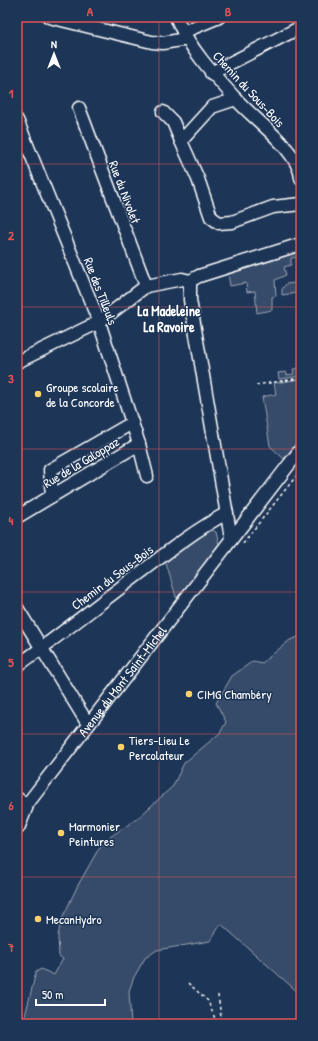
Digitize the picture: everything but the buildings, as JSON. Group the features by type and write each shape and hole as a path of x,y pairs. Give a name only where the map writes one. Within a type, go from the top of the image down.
{"main road":[{"name":"Avenue du Mont Saint-Michel","path":"17,827 21,804"}],"street":[{"path":"49,17 152,42 169,43 219,17"},
{"name":"Chemin du Sous-Bois","path":"176,17 184,36 212,72 236,99 294,156 300,170 301,178"},
{"path":"212,72 301,27"},
{"path":"181,141 212,107 236,99"},
{"name":"Rue du Nivolet","path":"79,108 146,286"},
{"path":"163,112 173,122 198,179 211,217 219,223 232,222 273,207 301,204"},
{"name":"Rue des Tilleuls","path":"17,120 99,322 139,444 147,476"},
{"path":"17,362 99,322 146,286 195,278 301,244"},
{"path":"195,278 190,300 231,538"},
{"path":"52,496 50,470 132,423"},
{"name":"Rue de la Galoppaz","path":"17,517 139,444"},
{"name":"Avenue du Mont Saint-Michel","path":"21,804 88,724 301,449"},
{"name":"Chemin du Sous-Bois","path":"17,666 42,649 163,556 209,523 227,513"},
{"path":"17,608 88,724"}],"path":[{"path":"256,385 301,378"},
{"path":"241,546 301,470"},
{"path":"188,983 208,1001 217,1024"},
{"path":"218,995 222,1024"}],"shaded area":[{"path":"297,252 298,257 291,258 291,265 284,267 286,275 275,280 276,296 272,297 272,310 257,313 255,291 247,292 246,283 230,286 228,274"},
{"path":"295,283 297,293 282,295 282,289 286,284"},
{"path":"300,368 301,376 279,379 278,373 286,372 287,375 294,374 293,369"},
{"path":"301,379 301,437 284,459 270,446 262,397 276,394 274,383"},
{"path":"210,529 216,532 219,544 177,600 165,560"},
{"path":"301,636 301,995 221,924 210,941 157,950 145,958 134,977 129,991 131,1024 23,1024 36,972 41,969 54,975 63,959 59,956 58,936 61,921 77,887 99,848 110,837 138,818 173,786 184,763 220,733 226,722 216,703 232,676 253,661 262,663 290,640"}],"place":[{"name":"Groupe scolaire de la Concorde","path":"38,394"},
{"name":"CIMG Chambéry","path":"189,694"},
{"name":"Tiers-Lieu Le Percolateur","path":"121,747"},
{"name":"Marmonier Peintures","path":"61,833"},
{"name":"MecanHydro","path":"38,919"}],"district":[{"name":"La Madeleine La Ravoire","path":"169,320"}]}
